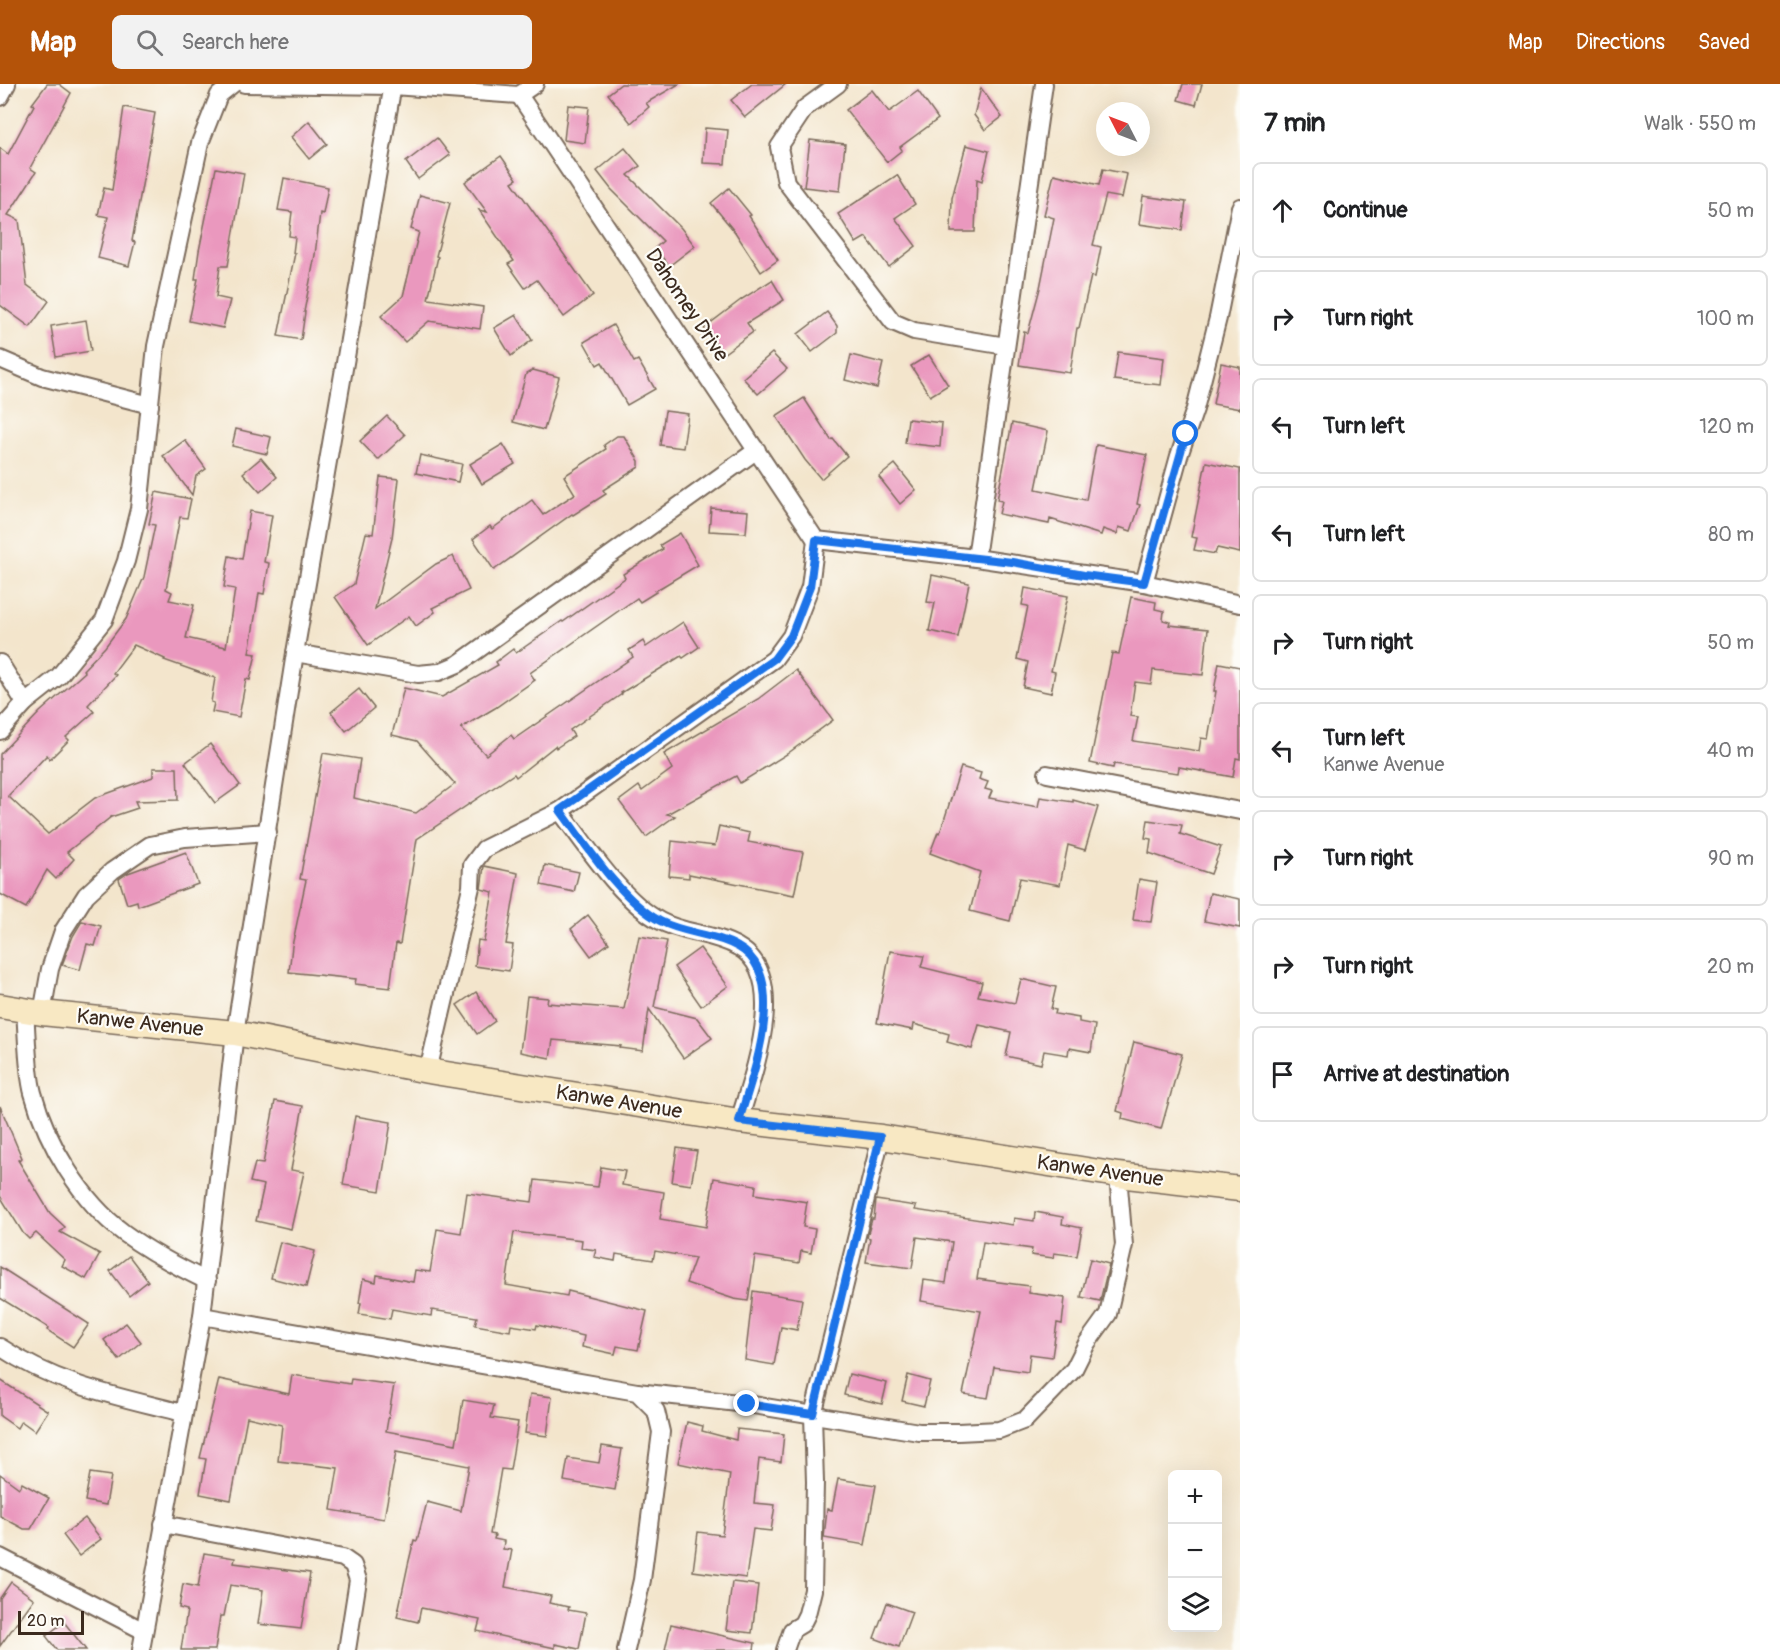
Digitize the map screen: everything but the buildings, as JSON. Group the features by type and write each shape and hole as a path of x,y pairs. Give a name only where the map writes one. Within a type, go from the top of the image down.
{"main road":[{"name":"Kanwe Avenue","path":"0,1006 34,1012 236,1033 428,1071 739,1121 880,1137 1118,1175 1240,1189"}],"street":[{"path":"0,97 7,84"},
{"path":"0,731 25,703 59,676 104,620 126,561 139,509 156,346 200,143 219,95 233,84"},
{"path":"244,84 393,85 519,95 535,84"},
{"path":"838,84 805,108 778,147 786,182 893,322 914,332 1006,346"},
{"path":"976,558 1044,84"},
{"path":"141,1650 202,1316 236,1033 295,653 393,85"},
{"name":"Dahomey Drive","path":"519,95 816,540"},
{"path":"1144,583 1179,456 1195,409 1218,318 1240,207"},
{"path":"0,359 42,377 150,405"},
{"path":"295,653 418,674 439,672 458,664 757,450"},
{"path":"428,1071 471,887 472,865 484,849 560,810 774,659 791,636 810,587 816,540 976,558 1144,583 1240,604"},
{"path":"0,663 25,703"},
{"path":"1047,774 1240,811"},
{"path":"560,810 592,853 639,907 660,921 682,930 730,942 754,960 761,976 765,1003 761,1044 739,1121"},
{"path":"207,1281 169,1262 122,1232 81,1191 51,1143 33,1092 34,1012 63,932 86,895 112,871 150,845 185,838 268,832"},
{"path":"785,1650 792,1630 802,1624 807,1614 813,1590 815,1482 813,1414 880,1137"},
{"path":"202,1316 637,1392 747,1404 919,1432 999,1430 1025,1420 1074,1369 1087,1344 1108,1314 1124,1245 1118,1175"},
{"path":"0,1347 20,1360 76,1386 183,1413"},
{"path":"626,1650 642,1580 661,1432 656,1411 637,1392"},
{"path":"163,1524 343,1558 353,1565 358,1580 347,1650"},
{"path":"0,1557 144,1631"}],"route":[{"path":"747,1404 813,1414 880,1137 739,1121 761,1044 765,1003 761,976 754,960 730,942 682,930 660,921 639,907 592,853 560,810 774,659 791,636 810,587 816,540 1012,562 1144,583 1186,434"}]}
